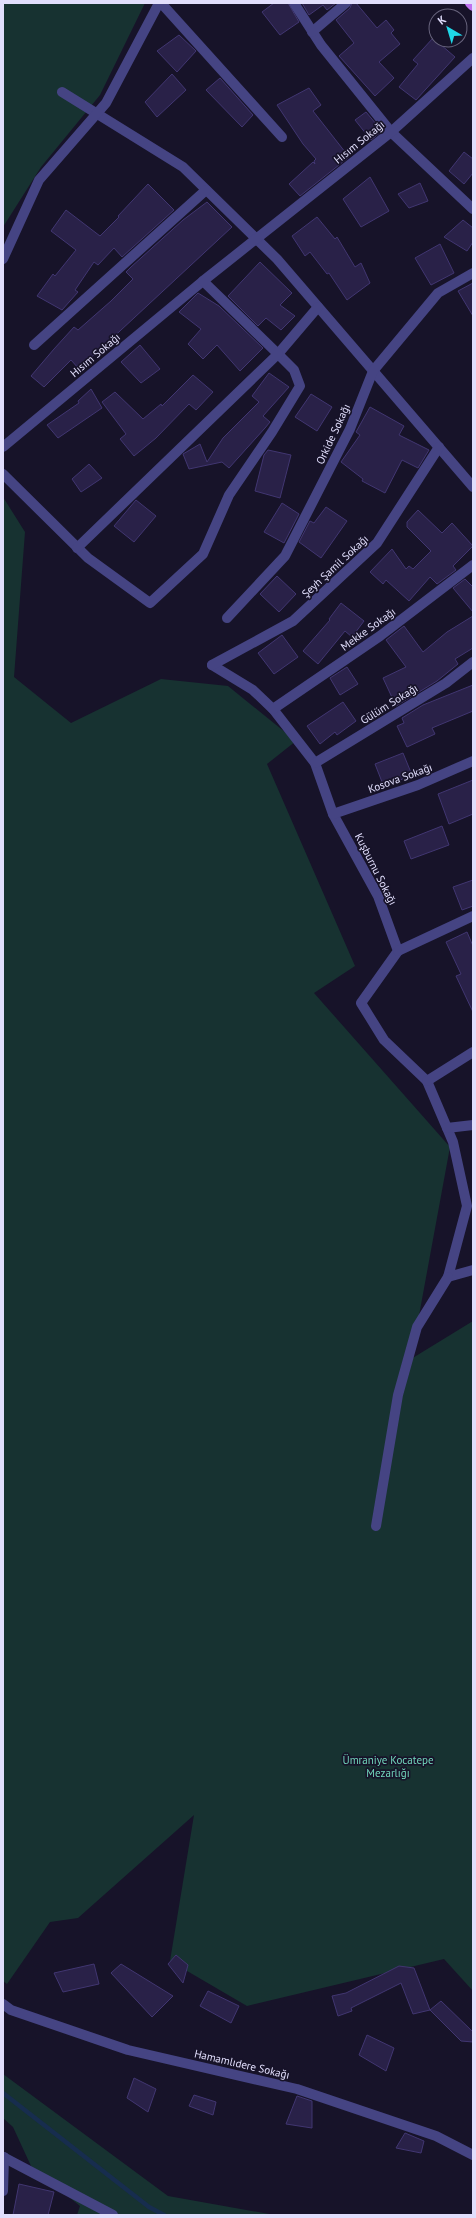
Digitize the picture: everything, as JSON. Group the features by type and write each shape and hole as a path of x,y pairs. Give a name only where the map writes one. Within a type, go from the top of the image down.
{"main road":[{"path":"470,3 473,6"}],"street":[{"path":"3,259 39,180 106,103 160,3 282,137"},
{"path":"294,3 312,32 391,132 473,209"},
{"path":"312,32 346,3"},
{"name":"Hısım Sokağı","path":"3,447 203,281 391,132 473,58"},
{"path":"62,92 98,112 183,167 257,239 373,370 473,487"},
{"path":"34,344 206,190"},
{"name":"Orkide Sokağı","path":"227,618 285,556 350,429 373,370 438,294 473,273"},
{"path":"3,474 88,558 150,603 203,554 229,495 272,432 300,386 294,370 203,281"},
{"path":"77,548 278,354 318,307"},
{"name":"Şeyh Şamil Sokağı","path":"212,665 293,621 377,543 439,447"},
{"name":"Mekke Sokağı","path":"273,709 380,636 473,565"},
{"name":"Gülüm Sokağı","path":"316,764 446,683 473,662"},
{"name":"Kuşburnu Sokağı","path":"212,665 253,690 273,709 316,764 333,814 378,896 398,951"},
{"name":"Kosova Sokağı","path":"333,814 418,785 473,761"},
{"path":"376,1526 398,1395 417,1327 448,1277 467,1206 453,1142 427,1081 384,1040 361,1003 398,951 473,916"},
{"path":"427,1081 473,1052"},
{"path":"447,1128 473,1125"},
{"path":"448,1277 473,1270"},
{"name":"Hamamlıdere Sokağı","path":"3,2004 11,2010 128,2050 297,2089 436,2136 473,2155"},
{"path":"3,2191 3,2157 113,2215"}],"green space":[{"path":"3,3 145,3 100,95 41,167 3,227"},
{"name":"Ümraniye Kocatepe Mezarlığı","path":"3,497 25,532 14,677 71,723 161,679 228,686 296,741 267,764 355,966 314,993 450,1147 411,1359 473,1321 473,1991 444,1959 247,2006 170,1961 194,1815 78,1918 50,1922 7,1984 3,1981"},
{"path":"3,2074 168,2196 275,2215 77,2215 80,2206 31,2166 13,2127 3,2118"}],"building":[{"path":"274,3 288,3 299,22 280,35 262,12"},
{"path":"302,3 336,3 327,10 323,5 309,15"},
{"path":"352,3 356,3 377,28 386,20 394,30 391,33 400,44 379,62 394,78 375,96 339,56 354,43 336,20 350,8"},
{"path":"179,35 196,51 177,72 157,51"},
{"path":"428,44 428,48 445,48 455,57 416,100 399,87 418,64 413,60"},
{"path":"172,74 186,90 157,117 145,102"},
{"path":"220,78 253,115 242,127 206,90"},
{"path":"309,88 321,105 313,111 349,157 300,196 289,184 313,162 315,164 314,161 316,159 303,144 277,105"},
{"path":"366,112 382,131 371,140 355,120"},
{"path":"464,152 473,159 473,173 464,184 449,171"},
{"path":"370,177 389,211 361,227 343,199"},
{"path":"420,183 428,201 409,208 398,194"},
{"path":"148,184 174,210 122,257 114,248 98,265 94,262 75,290 78,292 62,310 37,296 53,274 55,276 76,250 51,231 66,210 100,236"},
{"path":"207,202 232,227 79,369 71,360 44,387 31,376 74,327 78,330 133,279 126,272 131,267 183,220"},
{"path":"317,217 335,239 337,237 355,267 361,263 370,283 347,300 329,273 327,274 310,252 305,256 292,236"},
{"path":"463,220 473,228 473,242 467,251 444,237"},
{"path":"440,244 454,273 431,285 415,258"},
{"path":"260,262 292,293 280,305 295,316 281,330 266,318 258,326 228,296"},
{"path":"473,283 473,316 458,291"},
{"path":"198,293 219,306 263,348 240,371 217,345 203,359 188,344 201,329 179,312"},
{"path":"140,345 160,369 141,383 121,362"},
{"path":"269,373 289,387 263,416 270,422 265,428 229,468 222,462 189,469 183,454 200,444 207,462 223,438 259,402 252,396"},
{"path":"193,375 213,392 196,410 189,404 156,438 134,456 120,439 126,434 102,402 115,392 143,419 161,404 162,406"},
{"path":"91,389 102,408 58,438 47,425 79,403 78,401"},
{"path":"311,394 332,407 317,431 295,417"},
{"path":"370,407 404,426 399,435 429,450 418,468 402,460 385,493 362,481 363,479 341,462 360,435 356,432"},
{"path":"268,450 291,455 280,498 255,491 264,455"},
{"path":"89,464 102,478 81,492 72,479"},
{"path":"136,500 156,516 134,542 114,526"},
{"path":"282,503 299,514 284,543 264,532"},
{"path":"326,507 347,521 321,558 299,542 310,521 314,523"},
{"path":"418,510 442,533 452,523 473,546 453,566 456,570 437,584 430,577 409,601 386,580 383,584 370,572 392,549 406,569 409,566 413,569 431,551 407,527 407,522"},
{"path":"277,576 296,594 279,612 260,594"},
{"path":"465,579 473,587 473,612 453,588"},
{"path":"341,603 364,621 352,637 345,631 318,664 303,651 330,620 329,619"},
{"path":"473,616 473,648 455,659 458,664 437,681 396,706 383,678 406,667 386,640 404,626 423,652 447,632"},
{"path":"282,635 298,657 274,674 258,653"},
{"path":"347,667 358,684 340,695 330,678"},
{"path":"473,685 473,711 432,728 435,734 407,747 397,726 404,723 402,718 423,705"},
{"path":"343,702 356,721 337,735 335,732 320,744 307,726"},
{"path":"403,753 412,775 384,787 375,764"},
{"path":"473,780 473,814 449,824 438,794"},
{"path":"442,826 449,845 411,859 404,841"},
{"path":"473,880 473,906 462,910 453,887"},
{"path":"467,932 473,946 473,1012 456,976 461,974 446,942"},
{"path":"176,1955 188,1965 183,1983 168,1964"},
{"path":"94,1964 99,1984 63,1992 54,1973"},
{"path":"121,1964 173,1996 152,2017 111,1973"},
{"path":"399,1966 414,1968 430,2010 413,2014 401,1983 351,2008 352,2011 338,2016 332,1996 346,1993"},
{"path":"208,1991 239,2006 231,2023 200,2006"},
{"path":"441,2001 473,2032 473,2042 461,2041 430,2010"},
{"path":"367,2035 394,2048 386,2071 359,2055"},
{"path":"134,2078 156,2089 148,2112 127,2098"},
{"path":"194,2095 216,2102 213,2115 189,2106"},
{"path":"297,2096 312,2101 312,2128 286,2124"},
{"path":"405,2133 424,2141 421,2153 396,2148"},
{"path":"19,2184 54,2192 48,2215 13,2215"}],"waterway":[{"path":"3,2093 149,2207 164,2215"}]}
